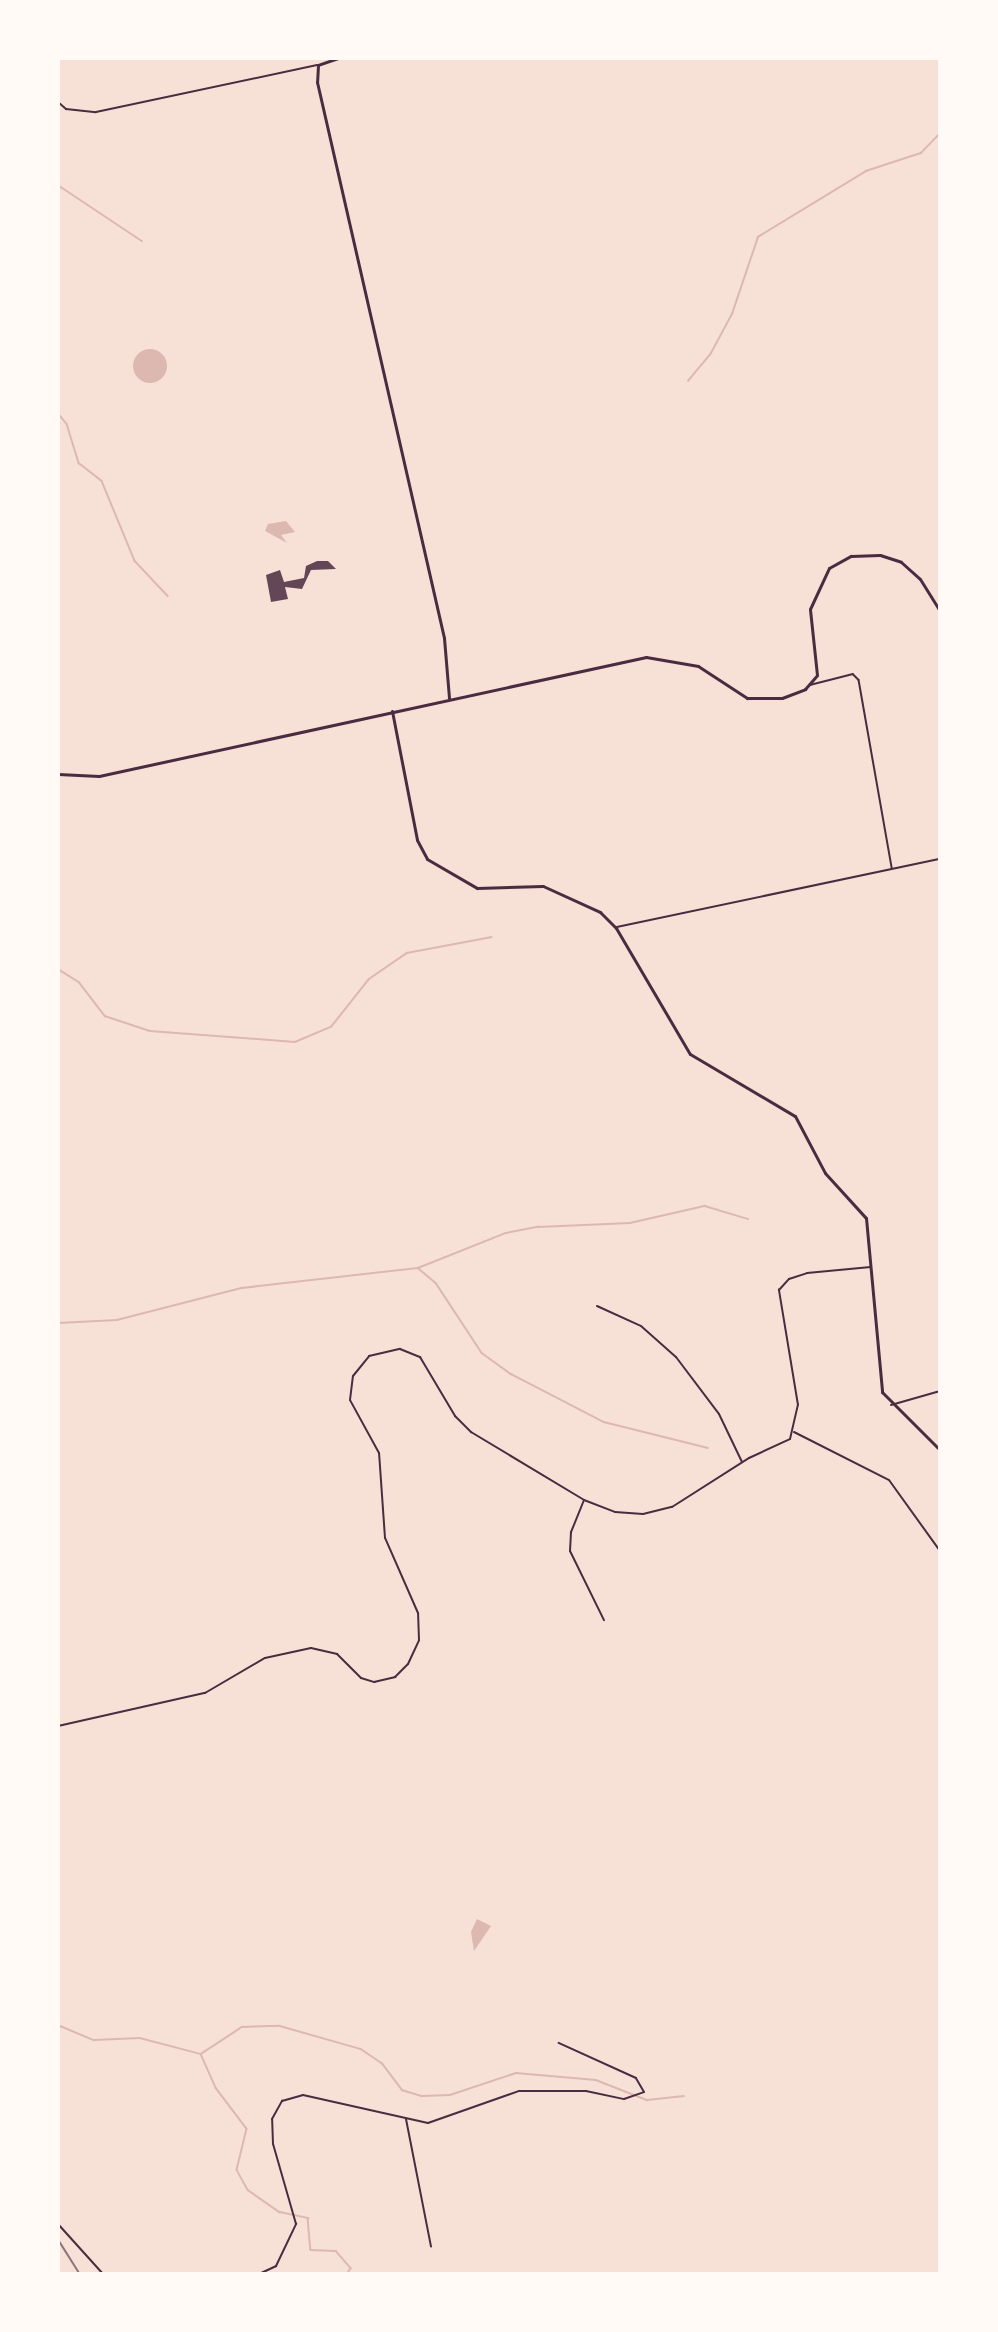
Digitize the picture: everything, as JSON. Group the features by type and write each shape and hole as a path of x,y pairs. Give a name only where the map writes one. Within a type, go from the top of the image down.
{"street":[{"path":"58,102 66,109 96,112 318,65 338,58"},
{"path":"318,65 326,121 444,638 449,698"},
{"path":"58,774 99,776 449,698 653,656 698,666 730,691 754,699 782,698 810,685 820,664 809,612 828,571 839,560 868,554 897,560 917,575 939,611"},
{"path":"392,711 417,840 427,859 486,890 543,886 600,912 616,928 690,1054 780,1104 801,1123 825,1173 866,1218 872,1267 879,1381 891,1405 939,1450"},
{"path":"58,1726 205,1693 265,1658 311,1648 337,1654 361,1678 374,1682 395,1677 408,1664 419,1640 418,1613 385,1538 379,1453 350,1400 360,1364 378,1351 400,1348 420,1357 455,1416 471,1432 584,1500 615,1512 658,1512 742,1462 778,1448 794,1432 795,1379 779,1290 789,1279 807,1273 872,1267"},
{"path":"597,1306 641,1326 676,1357 719,1414 742,1462"},
{"path":"891,1405 939,1391"},
{"path":"794,1432 889,1480 939,1551"},
{"path":"584,1500 571,1532 571,1560 604,1620"},
{"path":"259,2274 276,2266 296,2224 292,2198 273,2144 272,2119 286,2098 303,2095 406,2119 433,2122 519,2091 586,2091 624,2099 644,2092 636,2078 560,2043"},
{"path":"406,2119 431,2247"},
{"path":"58,2224 103,2274"}],"lane":[{"path":"810,685 853,674 859,680 892,869"},
{"path":"616,928 939,859"}],"shaded area":[{"path":"150,349 162,354 167,366 162,378 150,383 138,378 133,366 138,354"},
{"path":"286,521 295,532 281,535 287,543 265,531 268,524"},
{"path":"477,1919 491,1926 474,1951 471,1932"}],"building":[{"path":"317,561 328,561 336,569 311,570 302,589 285,587 288,599 271,602 266,575 280,570 284,582 304,578 306,566"}],"waterway":[{"path":"688,381 710,355 732,314 758,237 866,171 921,153 940,133"},
{"path":"58,185 142,241"},
{"path":"58,413 67,424 79,463 102,481 135,561 168,596"},
{"path":"58,969 79,982 105,1016 150,1031 295,1042 331,1027 369,979 407,953 492,937"},
{"path":"58,1323 117,1320 242,1288 418,1268 506,1233 538,1227 630,1223 705,1206 748,1219"},
{"path":"418,1268 436,1283 482,1353 511,1374 604,1422 708,1448"},
{"path":"58,2025 94,2040 140,2038 201,2054 216,2088 247,2129 237,2170 248,2190 280,2212 308,2218 311,2250 336,2251 351,2268 348,2274"},
{"path":"201,2054 242,2027 280,2026 361,2049 382,2063 402,2090 422,2096 450,2095 516,2073 596,2080 647,2100 684,2096"}],"railway":[{"path":"58,2239 80,2274"}]}
